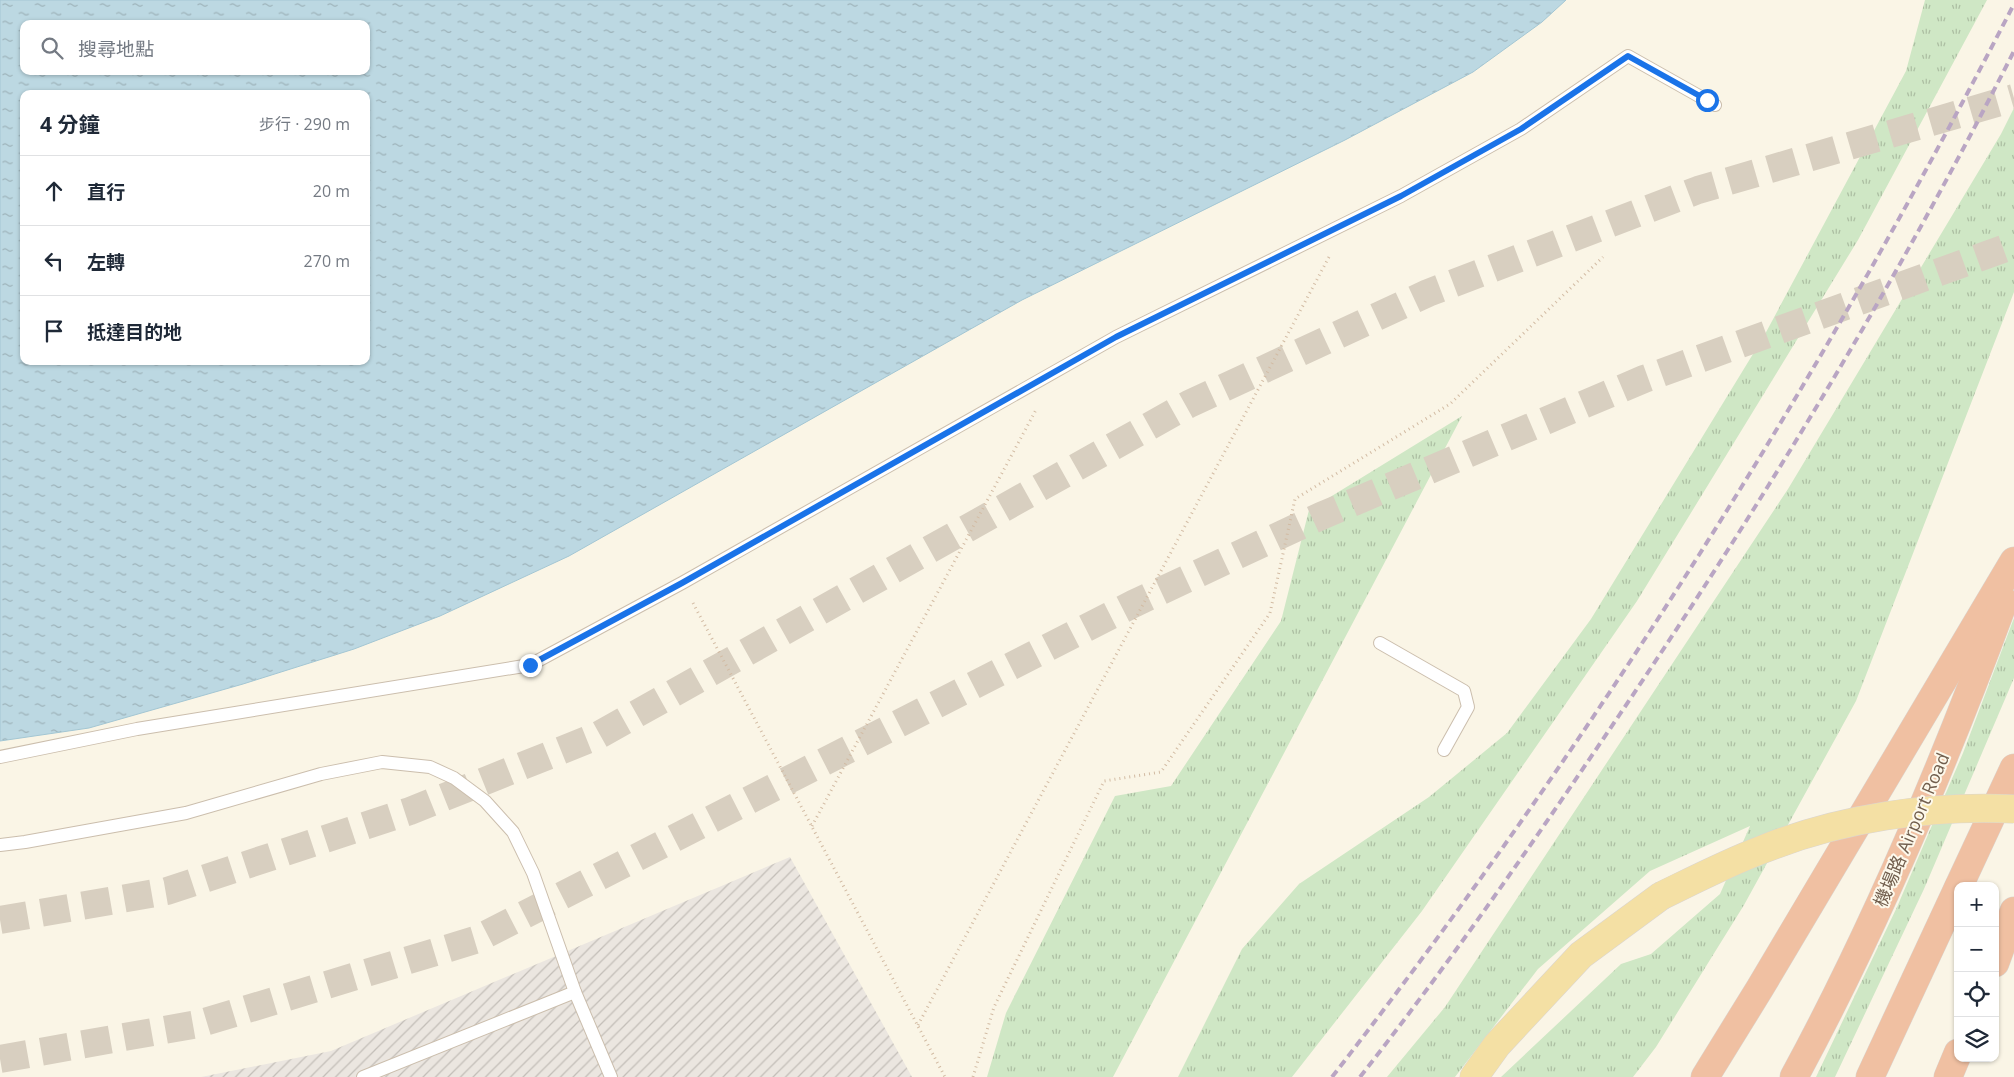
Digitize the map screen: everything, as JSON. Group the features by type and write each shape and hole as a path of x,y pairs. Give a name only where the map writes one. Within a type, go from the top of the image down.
{"highway":[{"path":"1705,1077 2014,561"},
{"name":"機場路 Airport Road","path":"1794,1077 1856,957 1894,875 1962,713 2014,575"},
{"path":"1960,882 2014,768"},
{"path":"1870,1077 1954,896"},
{"path":"1999,952 2014,911"},
{"path":"1948,1077 1954,1062"}],"main road":[{"path":"1474,1077 1497,1045 1581,955 1661,896 1762,849 1806,834 1853,822 1899,814 1943,810 2014,809"}],"lane":[{"path":"0,757 137,729 530,665 682,583 1116,337 1401,196 1521,129 1628,56 1715,105"},
{"path":"1380,643 1464,691 1468,707 1444,750"},
{"path":"0,845 186,813 321,774 382,762 430,767 454,778 485,801 513,832 533,873 575,992 611,1077"},
{"path":"363,1077 575,992"}],"path":[{"path":"918,1026 1347,223"},
{"path":"973,1077 994,1008 1104,781 1161,772 1270,613 1295,499 1450,404 1603,257"},
{"path":"812,826 1057,371"},
{"path":"682,583 945,1077"}],"shaded area":[{"path":"790,857 912,1077 201,1077 331,1051"}],"green space":[{"path":"1925,0 1987,0 1858,240 1637,601 1422,911 1292,1077 1178,1077 1242,949 1299,884 1429,797 1507,733 1591,619 1764,336 1906,71"},
{"path":"2014,108 2014,292 1856,701 1744,905 1656,1047 1633,1077 1501,1077 1621,964 1651,954 1720,894 1750,826 1650,871 1538,969 1455,1077 1387,1077 1445,1007 1788,489 2001,134"},
{"path":"1462,416 1113,1077 987,1077 1006,1013 1115,796 1171,786 1281,621 1309,510"},
{"path":"2014,618 2014,678 1924,889 1835,1077 1816,1077 1897,907 1963,753"}],"water":[{"path":"0,0 1566,0 1542,22 1473,72 1345,140 1022,300 569,556 440,616 354,649 243,684 89,728 0,741"}],"tunnel":[{"path":"0,920 167,891 410,811 597,736 1189,404 1428,293 1698,190 2014,98"},
{"path":"0,1059 198,1024 475,940 1133,604 1321,516 1644,379 2014,245"}],"railway":[{"path":"1332,1077 1428,950 1521,821 1611,690 1698,556 1782,421 1862,284 1940,145 2014,4"},
{"path":"1360,1077 1428,988 1526,852 1674,634 1726,553 1828,389 1924,221 2014,51"}],"route":[{"path":"530,665 682,583 1116,337 1401,196 1521,129 1628,56 1707,100"}]}
